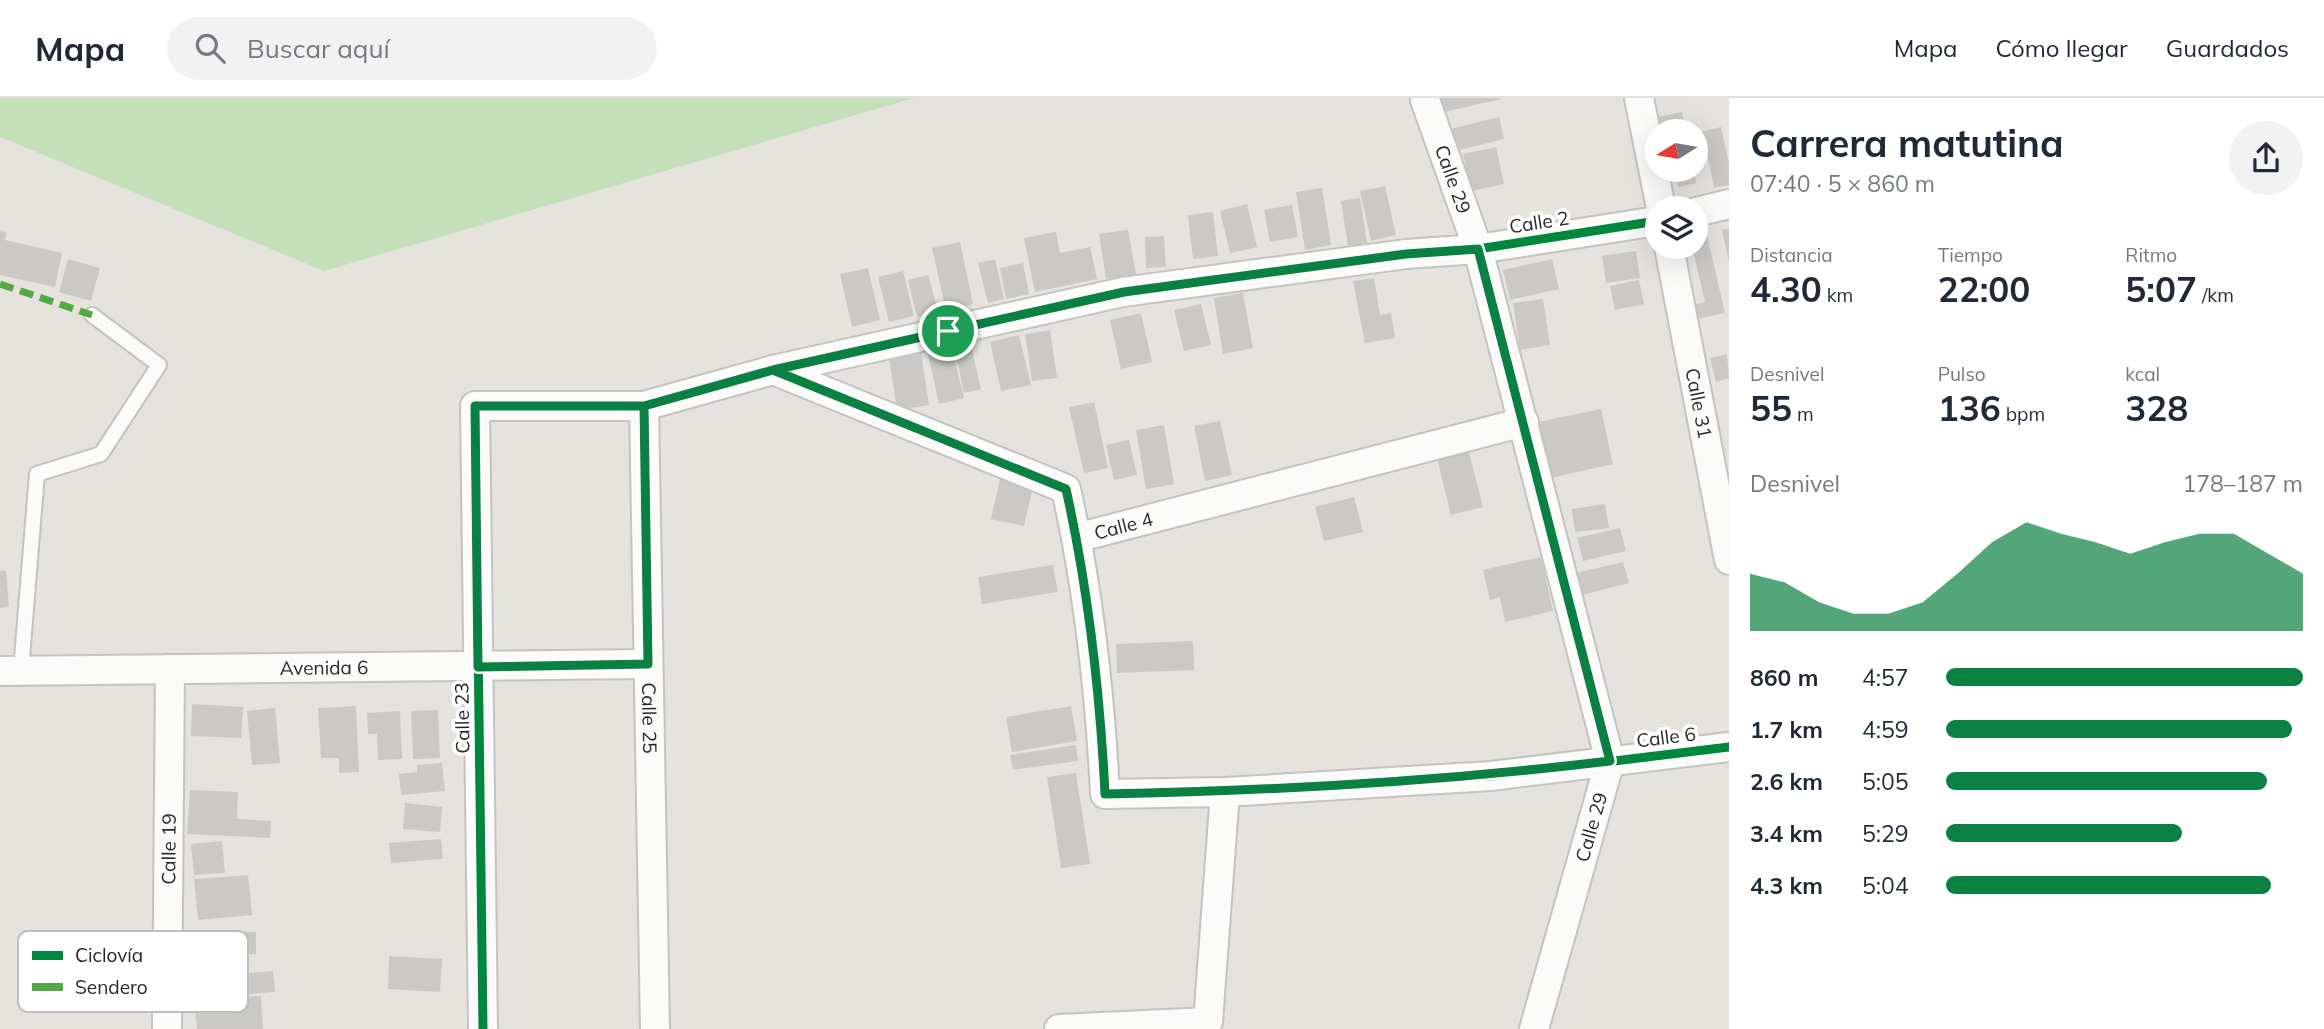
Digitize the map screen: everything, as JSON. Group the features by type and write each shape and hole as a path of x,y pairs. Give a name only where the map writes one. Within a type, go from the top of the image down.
{"street":[{"path":"1639,98 1659,196"},
{"name":"Calle 29","path":"1425,100 1478,249 1610,761 1534,1029"},
{"path":"1708,209 1729,204"},
{"name":"Calle 2","path":"475,406 644,406 773,370 1124,292 1406,254 1478,249 1645,223"},
{"name":"Calle 31","path":"1671,259 1729,560"},
{"name":"Calle 4","path":"773,370 1066,489 1076,538 1524,422"},
{"name":"Calle 23","path":"475,406 483,1029"},
{"name":"Calle 25","path":"644,406 655,1029"},
{"name":"Calle 6","path":"1076,538 1102,738 1105,794 1225,792 1491,776 1729,747"},
{"name":"Avenida 6","path":"10,670 648,664"},
{"name":"Calle 19","path":"168,931 170,669"},
{"path":"1059,1029 1208,1022 1225,792"}],"lane":[{"path":"10,670 37,474 101,454 159,365 92,316"}],"green space":[{"path":"0,98 914,98 324,271 0,137"}],"building":[{"path":"1437,98 1501,98 1501,99 1440,113"},
{"path":"1682,112 1683,119 1649,119"},
{"path":"1499,117 1504,139 1455,151 1450,129"},
{"path":"1721,127 1729,164 1729,185 1714,188 1708,158 1708,130"},
{"path":"1496,147 1504,184 1471,191 1463,154"},
{"path":"1677,182 1696,182 1696,183 1678,187"},
{"path":"1385,186 1396,235 1371,241 1360,191"},
{"path":"1322,188 1331,245 1305,250 1296,192"},
{"path":"1360,198 1367,243 1348,246 1341,201"},
{"path":"1247,204 1257,247 1230,253 1220,211"},
{"path":"1292,205 1298,237 1270,242 1264,210"},
{"path":"1213,212 1218,256 1193,259 1188,215"},
{"path":"1729,229 1729,258 1728,258 1722,230"},
{"path":"1128,230 1136,274 1106,279 1099,234"},
{"path":"0,231 7,233 5,240 62,253 55,287 0,275"},
{"path":"1056,232 1060,253 1090,247 1097,279 1035,292 1024,238"},
{"path":"1164,236 1166,267 1146,268 1145,237"},
{"path":"1708,239 1725,313 1696,319 1693,305 1705,302 1695,259 1708,259"},
{"path":"960,242 973,304 946,310 932,248"},
{"path":"1636,251 1640,278 1606,283 1602,256"},
{"path":"68,259 100,268 91,301 59,292"},
{"path":"995,259 1004,299 988,303 978,263"},
{"path":"1552,259 1559,289 1510,300 1503,270"},
{"path":"1023,263 1029,294 1006,299 1000,268"},
{"path":"868,268 880,320 852,327 840,274"},
{"path":"903,271 914,316 889,322 878,277"},
{"path":"928,275 938,311 917,317 908,280"},
{"path":"1374,278 1380,315 1391,313 1395,338 1365,343 1353,281"},
{"path":"1639,280 1644,304 1615,310 1610,286"},
{"path":"1243,293 1253,348 1223,354 1214,298"},
{"path":"1543,299 1550,345 1520,350 1513,303"},
{"path":"1201,304 1211,345 1184,351 1174,310"},
{"path":"1141,313 1152,362 1121,369 1110,320"},
{"path":"1050,330 1057,378 1032,381 1025,334"},
{"path":"1019,335 1031,385 1001,391 990,342"},
{"path":"971,346 981,389 964,393 955,350"},
{"path":"952,348 964,398 939,404 928,353"},
{"path":"921,353 929,405 897,410 889,358"},
{"path":"1727,354 1729,378 1716,382 1710,358"},
{"path":"1094,402 1108,468 1084,473 1069,407"},
{"path":"1601,409 1613,464 1550,478 1538,422"},
{"path":"1220,421 1232,475 1205,481 1194,426"},
{"path":"1164,425 1174,484 1146,489 1136,430"},
{"path":"1129,440 1137,475 1114,480 1106,445"},
{"path":"1468,449 1483,507 1451,515 1437,458"},
{"path":"1000,479 1033,487 1024,526 991,519"},
{"path":"1354,497 1363,532 1324,541 1315,507"},
{"path":"1605,504 1609,528 1575,532 1572,509"},
{"path":"1620,528 1626,551 1583,561 1577,538"},
{"path":"1541,557 1553,611 1505,622 1500,597 1490,600 1483,570"},
{"path":"1623,562 1629,583 1582,595 1576,573"},
{"path":"1053,565 1058,592 982,604 978,577"},
{"path":"6,570 9,607 0,608 0,571"},
{"path":"1193,641 1194,670 1117,673 1116,644"},
{"path":"192,704 243,707 241,738 191,736"},
{"path":"356,706 359,772 339,773 339,758 321,758 318,708"},
{"path":"1071,706 1077,741 1012,752 1006,717"},
{"path":"275,708 280,763 252,765 247,711"},
{"path":"438,710 440,758 413,759 411,711"},
{"path":"400,711 402,759 378,760 377,734 368,734 367,713"},
{"path":"1076,745 1078,761 1013,770 1010,755"},
{"path":"442,763 445,791 401,795 399,774 417,772 417,765"},
{"path":"1076,773 1090,864 1061,868 1047,777"},
{"path":"190,790 238,792 237,819 271,821 270,838 187,834"},
{"path":"405,803 442,807 440,832 403,829"},
{"path":"441,839 443,859 391,863 389,843"},
{"path":"222,841 225,873 194,875 191,844"},
{"path":"248,875 252,915 198,920 194,879"},
{"path":"248,932 256,932 256,954 248,954"},
{"path":"389,956 442,959 440,992 388,989"},
{"path":"273,971 275,992 248,994 248,973"},
{"path":"261,996 263,1029 197,1029 195,1012 248,1012 248,997"}],"marked path":[{"path":"0,284 92,315"}],"cycle path":[{"path":"483,1029 475,406 644,406 773,370 1123,292 1406,254 1478,249 1645,223"},
{"path":"773,370 1066,489 1081,564 1092,641 1105,794 1225,792 1491,776 1729,747"}],"route":[{"path":"948,331 773,370 644,406 475,406 478,667 648,664 644,406 708,388 773,370 1066,489 1090,638 1102,738 1105,794 1225,792 1491,776 1610,761 1478,249 1406,254 1124,292 948,331"}]}
